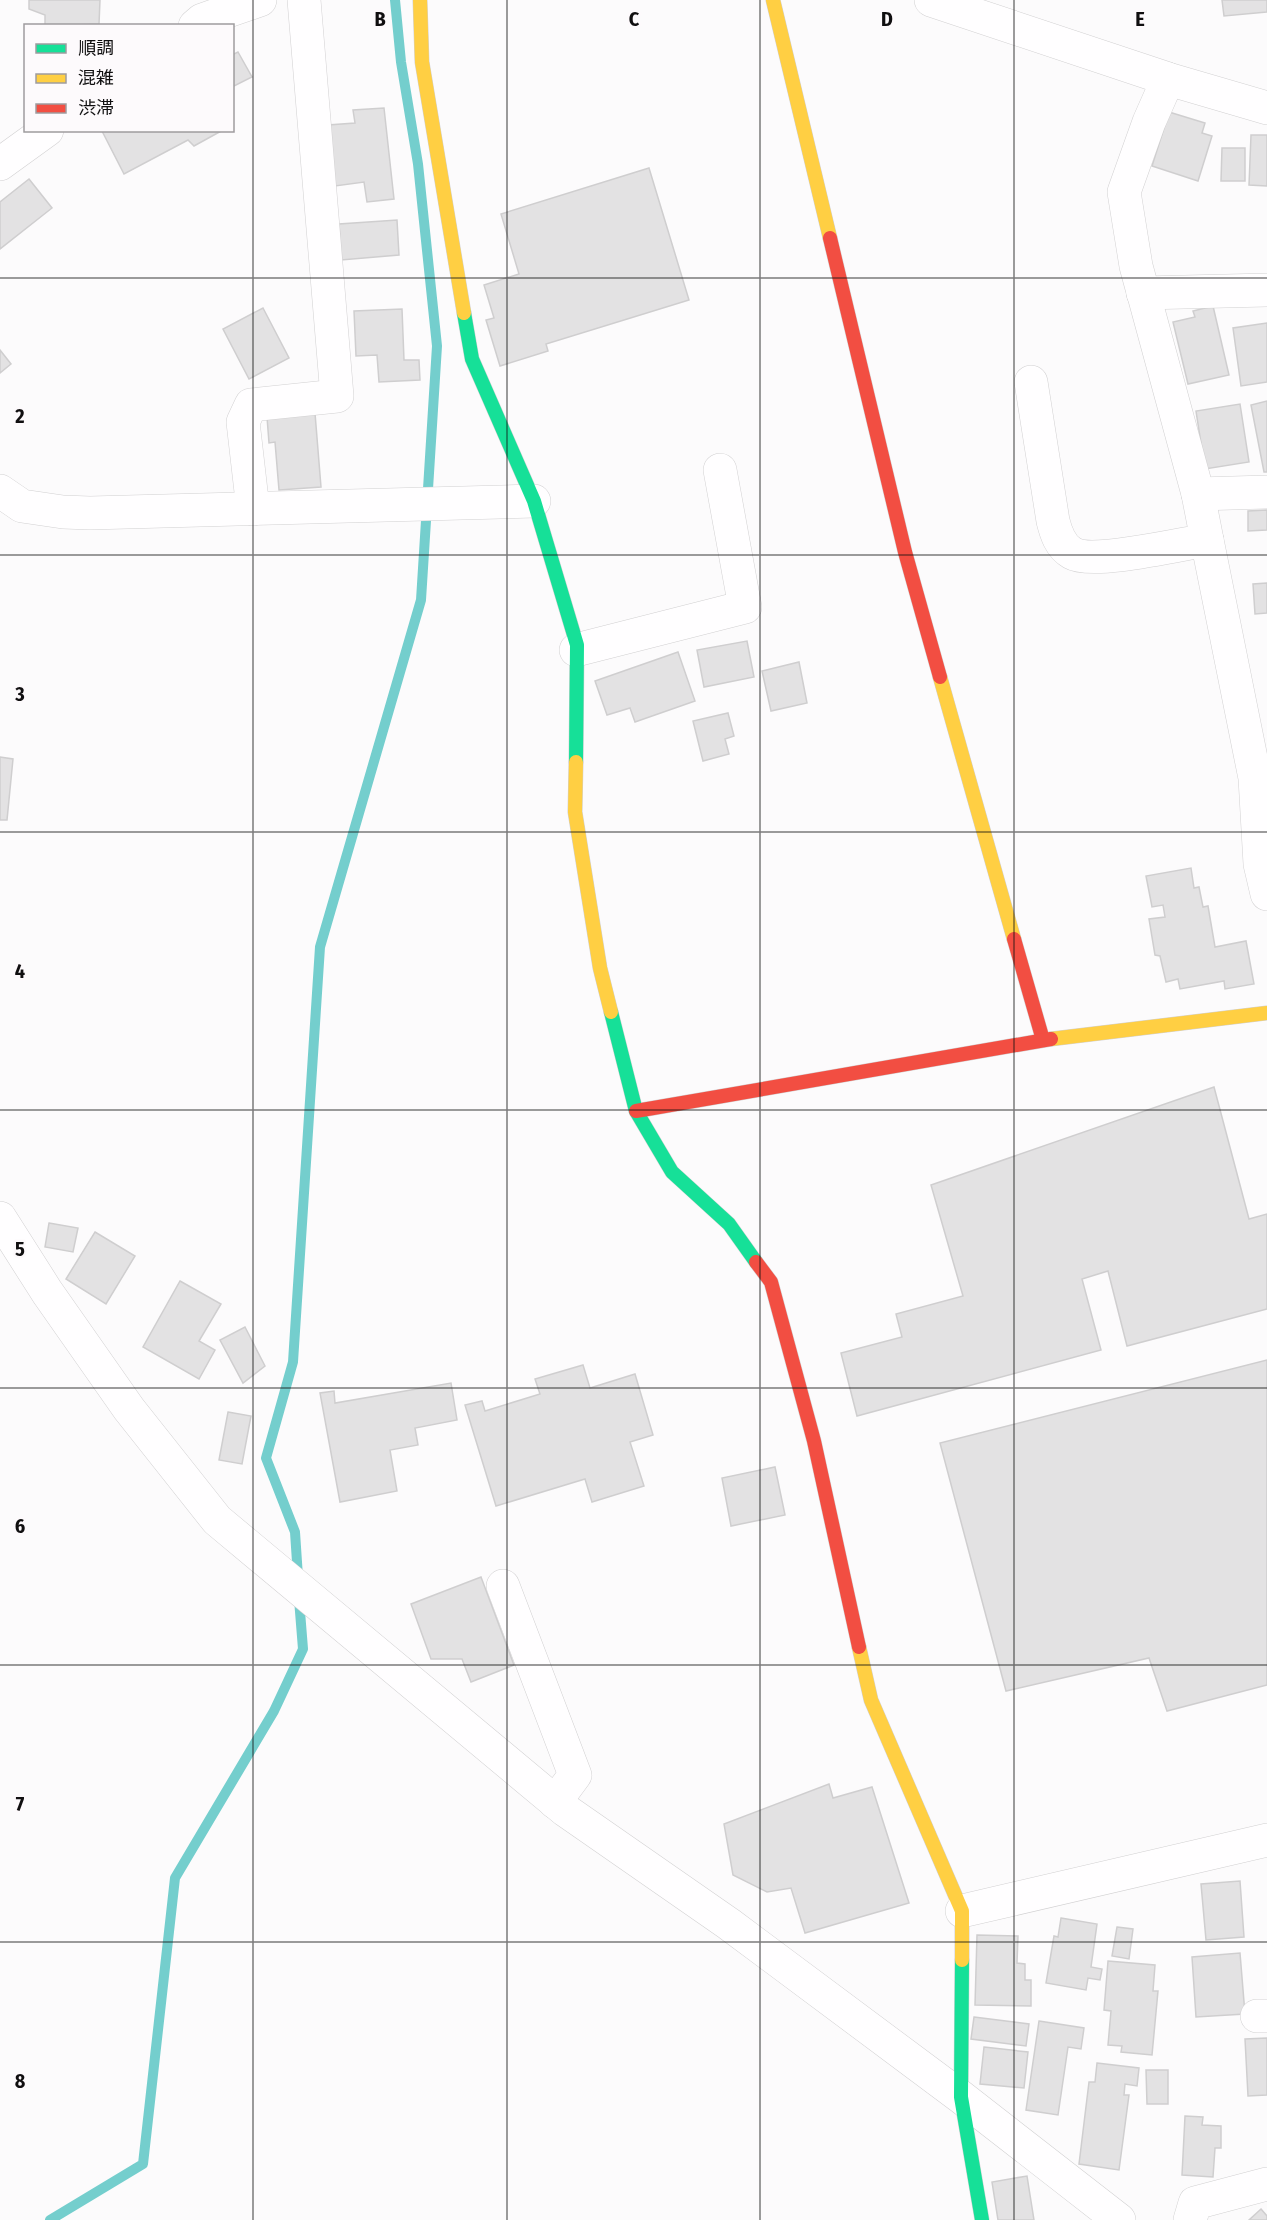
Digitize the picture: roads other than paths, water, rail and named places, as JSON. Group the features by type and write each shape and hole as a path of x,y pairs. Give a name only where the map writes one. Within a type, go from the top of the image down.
{"street":[{"path":"197,24 202,20 260,0"},
{"path":"253,509 243,422 250,405 338,396 304,0"},
{"path":"420,0 422,62 472,359 534,501 577,645 575,812 600,968 636,1111 672,1172 729,1224 771,1282 814,1441 872,1701 962,1911 962,2097 982,2220"},
{"path":"773,0 905,552 1043,1040"},
{"path":"931,0 1168,79 1267,108"},
{"path":"1168,79 1149,122 1124,192 1136,266 1198,494 1255,778 1260,864 1267,894"},
{"path":"0,164 44,132"},
{"path":"1143,293 1267,290"},
{"path":"1031,382 1053,521 1057,537 1072,553 1098,558 1207,540"},
{"path":"576,651 745,607 720,470"},
{"path":"0,491 22,506 63,512 534,501"},
{"path":"1198,494 1267,492"},
{"path":"636,1111 1043,1040 1267,1013"},
{"path":"0,1218 47,1292 129,1409 217,1520 555,1802 729,1924 962,2097 1119,2220"},
{"path":"503,1586 575,1775 555,1802"},
{"path":"962,1911 1267,1840"},
{"path":"1190,2220 1195,2203 1267,2184"}],"waterway":[{"path":"298,1577 295,1532 266,1458 293,1362 320,947 421,600 437,346 418,164 401,62 395,0"},
{"path":"50,2220 143,2164 175,1878 274,1711 303,1649 299,1599"}]}
